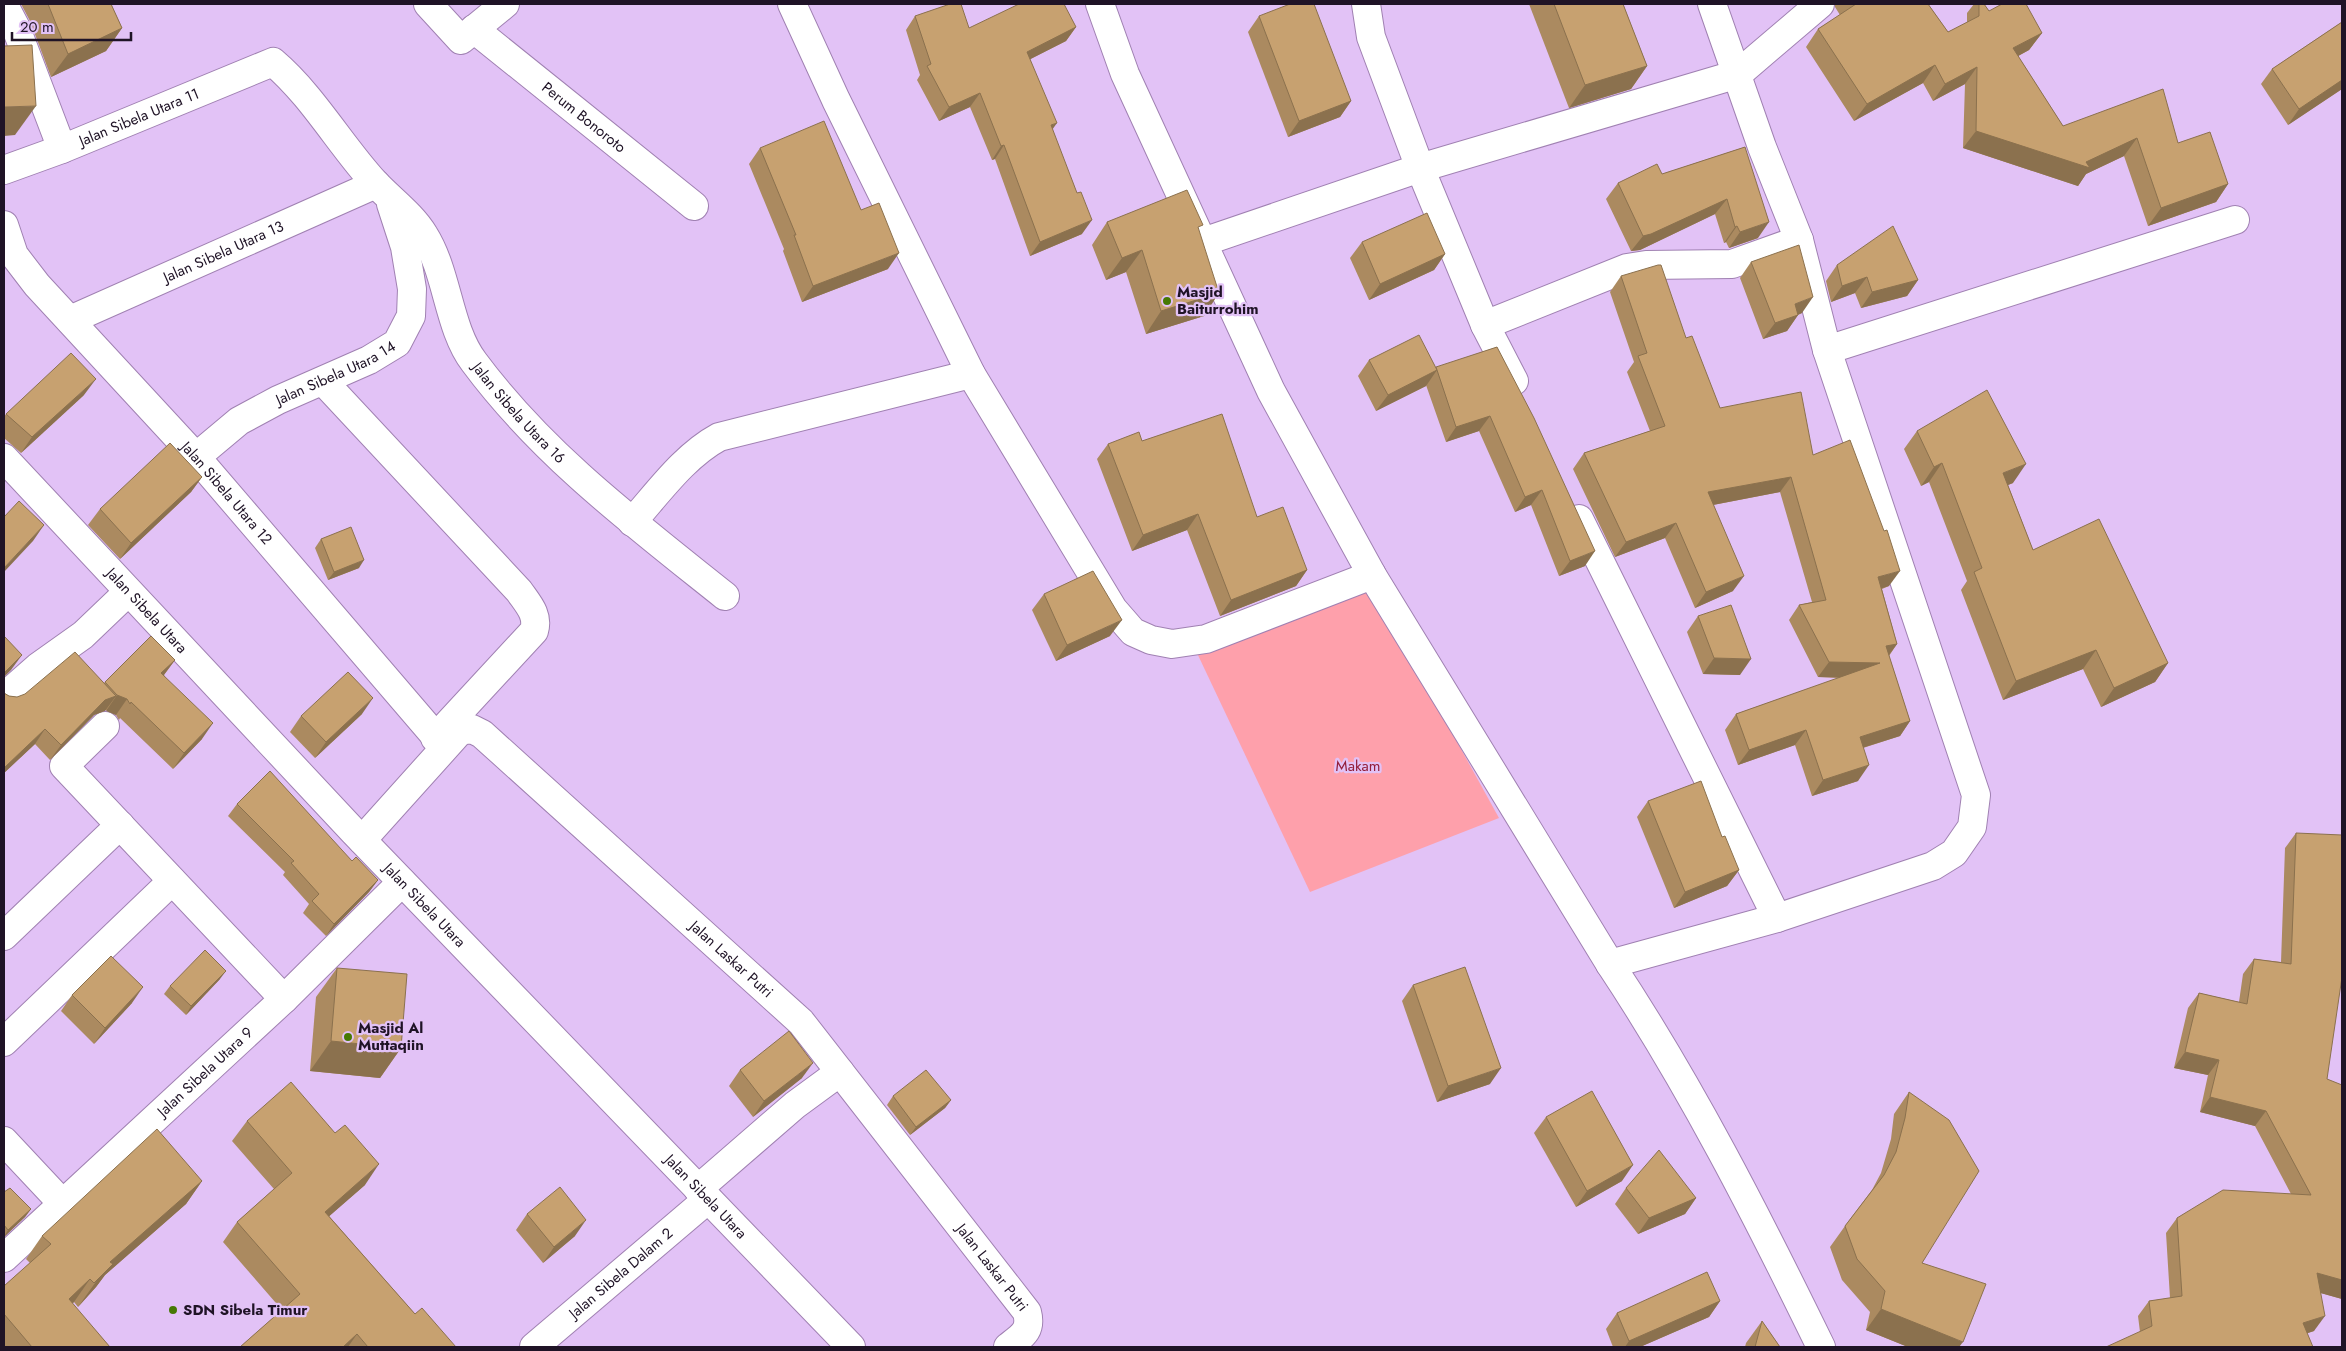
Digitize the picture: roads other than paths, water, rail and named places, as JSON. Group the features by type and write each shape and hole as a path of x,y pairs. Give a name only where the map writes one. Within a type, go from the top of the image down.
{"street":[{"path":"428,4 461,40 505,4"},
{"path":"792,4 836,100 971,374 1113,609 1132,632 1151,640 1172,644 1206,639 1372,575"},
{"path":"1100,4 1125,74 1271,391 1372,575 1610,964 1647,1018 1731,1166 1821,1347"},
{"path":"1366,4 1371,37 1420,168 1485,325 1524,401"},
{"path":"1610,964 1777,918 1933,866 1954,853 1972,827 1976,795 1827,350 1799,240 1762,147 1712,4"},
{"path":"1203,242 1420,168 1738,74 1820,4"},
{"path":"4,5 16,28 62,149"},
{"name":"Perum Bonoroto","path":"474,30 694,206"},
{"name":"Jalan Sibela Utara 11","path":"4,170 62,149 272,62"},
{"name":"Jalan Sibela Utara 16","path":"272,62 299,90 382,189 424,235 441,271 463,343 472,361 553,453 632,522 725,596"},
{"name":"Jalan Sibela Utara 13","path":"70,320 382,189"},
{"name":"Jalan Sibela Utara 14","path":"196,456 239,421 278,400 369,360 397,344 411,316 412,289 405,247 382,189"},
{"path":"1827,350 2235,220"},
{"name":"Jalan Sibela Utara 12","path":"4,225 9,258 70,320 196,456 436,737"},
{"path":"1485,325 1627,268 1646,265 1732,264 1799,240"},
{"path":"632,522 684,464 708,443 728,434 971,374"},
{"path":"323,380 519,591 534,612 537,622 534,632 436,737 358,836"},
{"name":"Jalan Sibela Utara","path":"4,458 358,836 851,1347"},
{"path":"1567,493 1777,918"},
{"path":"4,697 38,667 83,635 128,592"},
{"path":"105,726 64,766 284,999"},
{"name":"Jalan Laskar Putri","path":"358,836 460,731 472,729 482,734 801,1022 1027,1312 1030,1323 1026,1334 1008,1347"},
{"path":"4,936 120,825"},
{"path":"4,1042 172,881"},
{"name":"Jalan Sibela Utara 9","path":"4,1258 284,999 402,882"},
{"name":"Jalan Sibela Dalam 2","path":"534,1347 703,1194 795,1105 840,1072"},
{"path":"4,1140 63,1204"}],"place":[{"name":"Masjid Baiturrohim","path":"1167,301"},
{"name":"Masjid Al Muttaqiin","path":"348,1037"},
{"name":"SDN Sibela Timur","path":"173,1310"}],"park label":[{"name":"Makam","path":"1358,766"}]}
